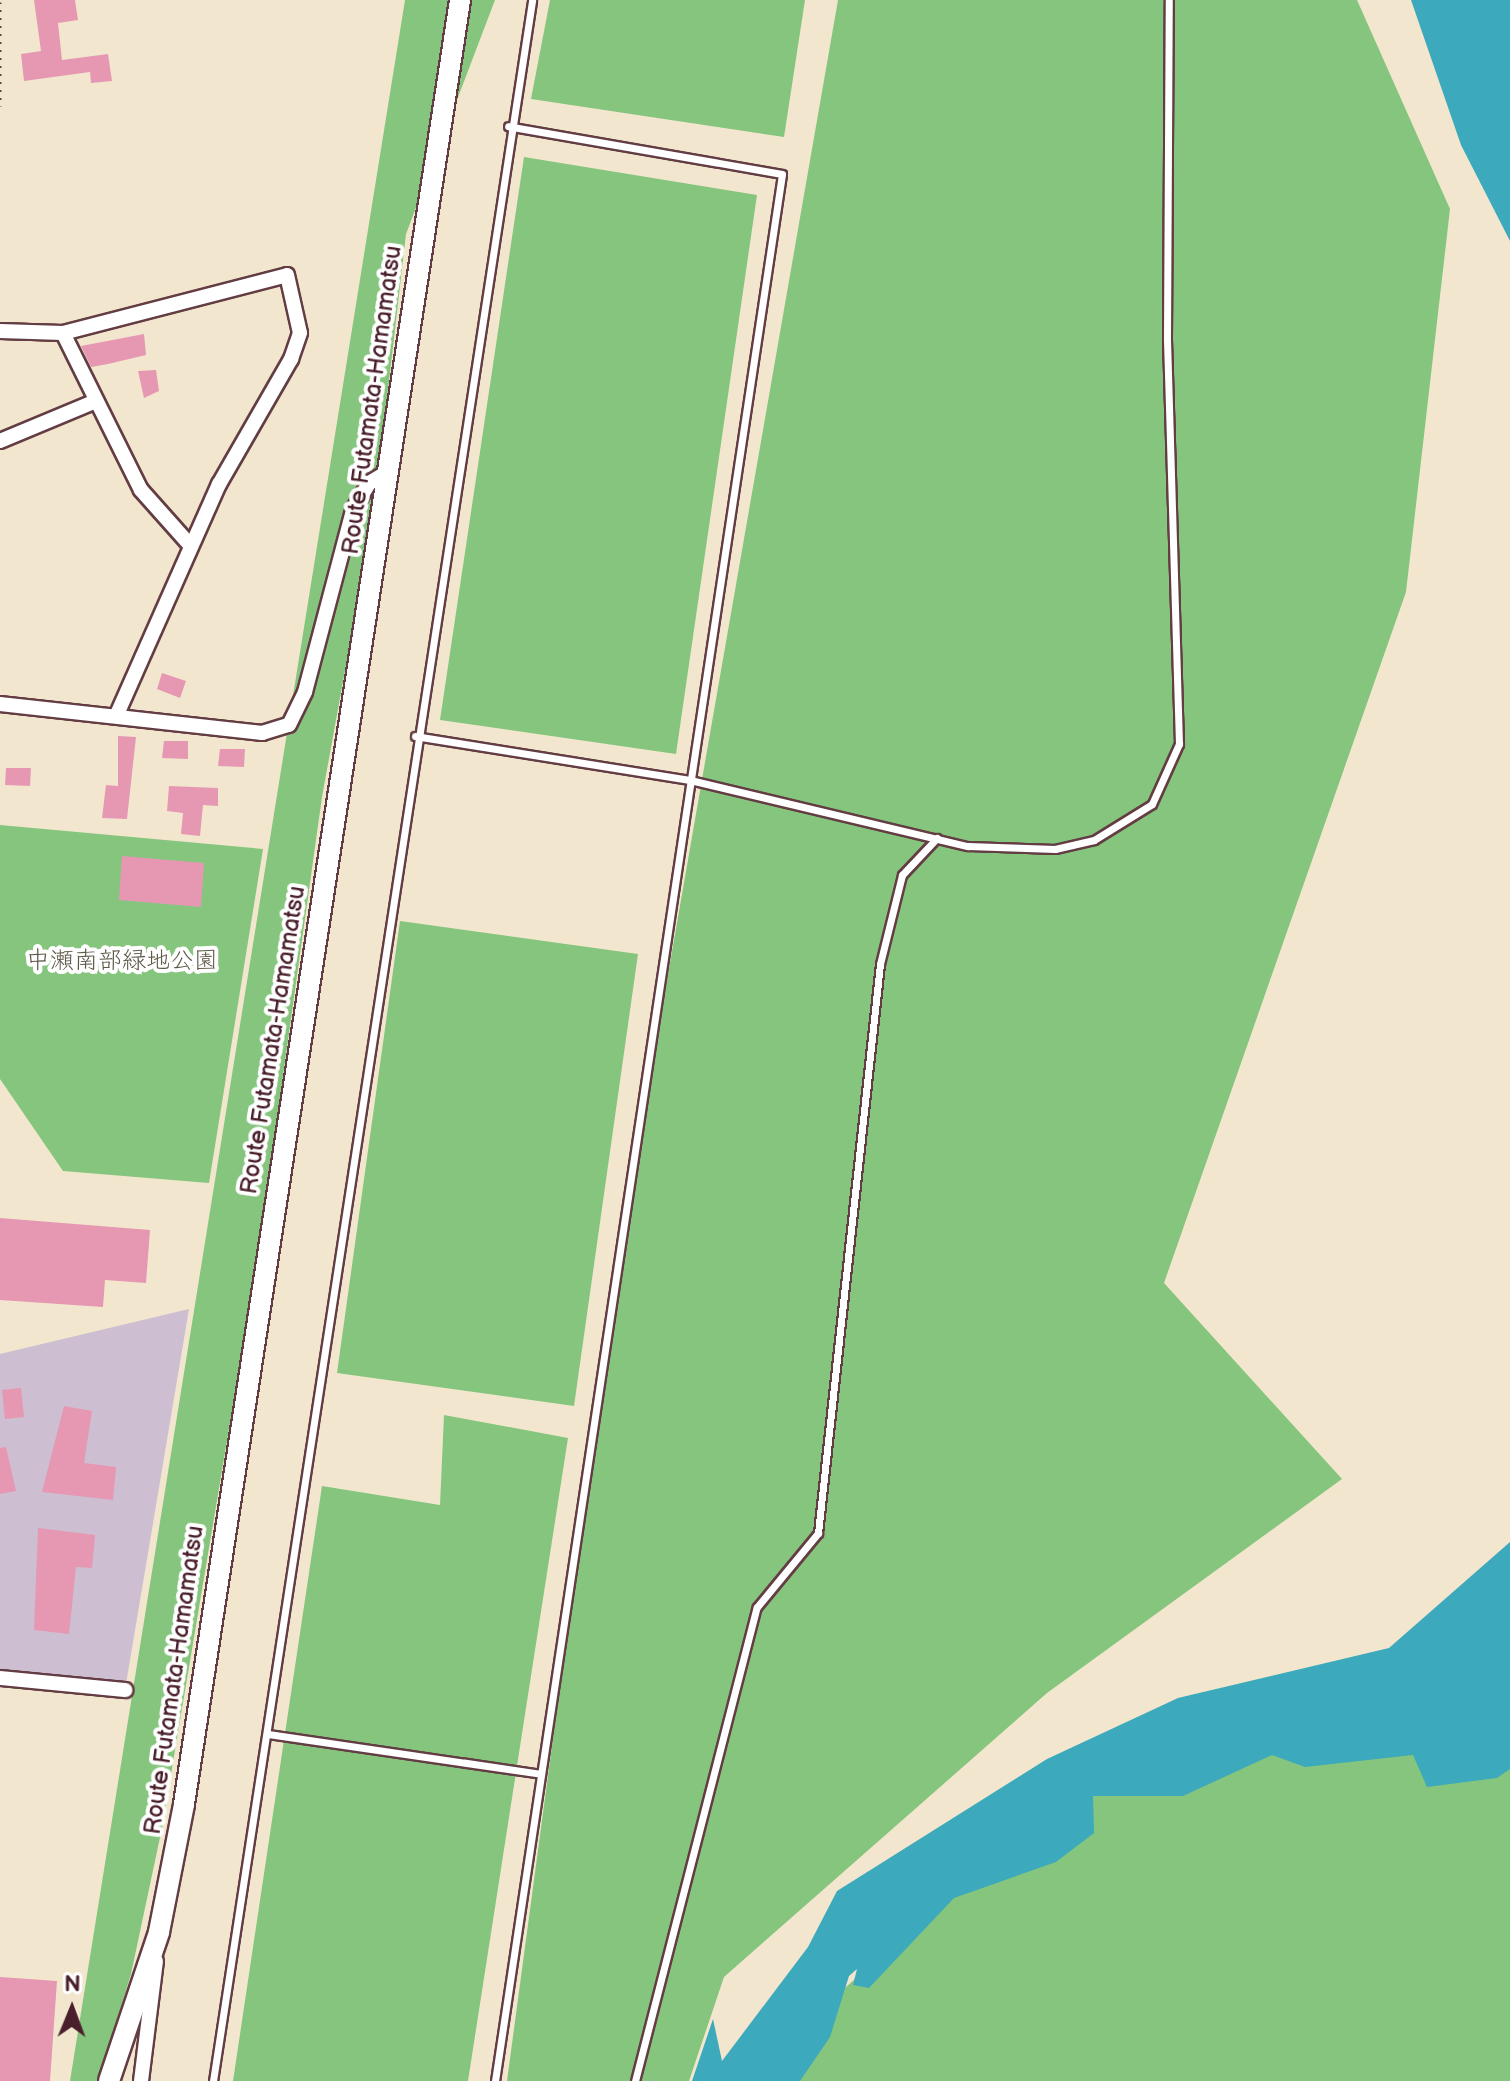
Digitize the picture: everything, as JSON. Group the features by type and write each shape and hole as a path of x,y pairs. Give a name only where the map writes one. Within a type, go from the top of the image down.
{"main road":[{"name":"Route Futamata-Hamamatsu","path":"109,2081 159,1932 460,0"}],"street":[{"path":"0,331 63,333 287,275 300,333 291,359 190,545 117,714"},
{"path":"63,333 141,490 190,545"},
{"path":"0,441 96,401"},
{"path":"0,704 117,714 262,733 289,725 305,692 353,510 369,483 387,472"},
{"path":"0,1678 125,1690"},
{"path":"141,2081 159,1932"}],"lane":[{"path":"213,2081 268,1734 508,126 532,0"},
{"path":"415,736 690,780 937,838 1012,849 1094,840 1152,804 1179,744 1167,338 1169,0"},
{"path":"495,2081 782,174 508,126"},
{"path":"635,2081 757,1607 818,1533 880,964 902,875 937,838"},
{"path":"268,1734 541,1774"}],"path":[{"path":"0,2 0,106"}],"shaded area":[{"path":"189,1309 126,1684 0,1670 0,1354"}],"green space":[{"path":"405,0 495,0 406,234 374,511 322,797 257,1262 162,1828 131,1974 98,2081 70,2081"},
{"path":"550,0 805,0 784,137 531,99"},
{"path":"838,0 1357,0 1450,209 1406,592 1164,1283 1342,1479 1047,1693 724,1977 689,2081 507,2081 614,1284"},
{"path":"524,157 757,195 676,754 440,720"},
{"name":"中瀬南部緑地公園","path":"0,825 263,849 209,1183 63,1171 0,1079"},
{"path":"400,921 638,954 574,1406 337,1373"},
{"path":"444,1415 568,1438 468,2081 233,2081 322,1486 440,1505"},
{"path":"1341,1734 1510,1749 1510,2081 792,2081 839,1993 1072,1791"}],"water":[{"path":"1411,0 1510,0 1510,241 1461,145"},
{"path":"1510,1542 1510,1769 1497,1778 1427,1787 1413,1755 1305,1767 1272,1755 1183,1796 1093,1796 1094,1833 1056,1862 954,1898 869,1988 853,1985 857,1969 849,1976 830,2037 800,2081 692,2081 713,2019 722,2061 808,1947 837,1891 1047,1759 1178,1698 1389,1648"}],"building":[{"path":"34,0 75,0 78,20 58,23 62,60 108,54 112,81 91,83 90,72 24,81 21,54 41,51"},
{"path":"144,334 146,355 108,364 91,367 81,346"},
{"path":"156,370 159,391 144,398 138,371"},
{"path":"162,673 186,681 180,698 157,689"},
{"path":"118,736 136,737 127,819 102,818 106,785 118,786"},
{"path":"164,741 188,741 188,759 162,758"},
{"path":"220,749 245,749 244,767 218,766"},
{"path":"6,768 31,768 30,786 5,785"},
{"path":"169,786 218,788 218,806 203,805 200,836 181,834 183,813 167,811"},
{"path":"122,856 204,863 201,907 119,900"},
{"path":"0,1218 150,1230 146,1283 105,1280 103,1307 0,1300"},
{"path":"21,1388 24,1417 5,1419 2,1390"},
{"path":"64,1406 92,1411 84,1463 116,1467 113,1500 42,1492"},
{"path":"6,1447 16,1491 0,1494 0,1448"},
{"path":"38,1528 95,1535 92,1568 76,1567 69,1634 34,1630"},
{"path":"0,1977 57,1981 50,2081 0,2081"}]}
